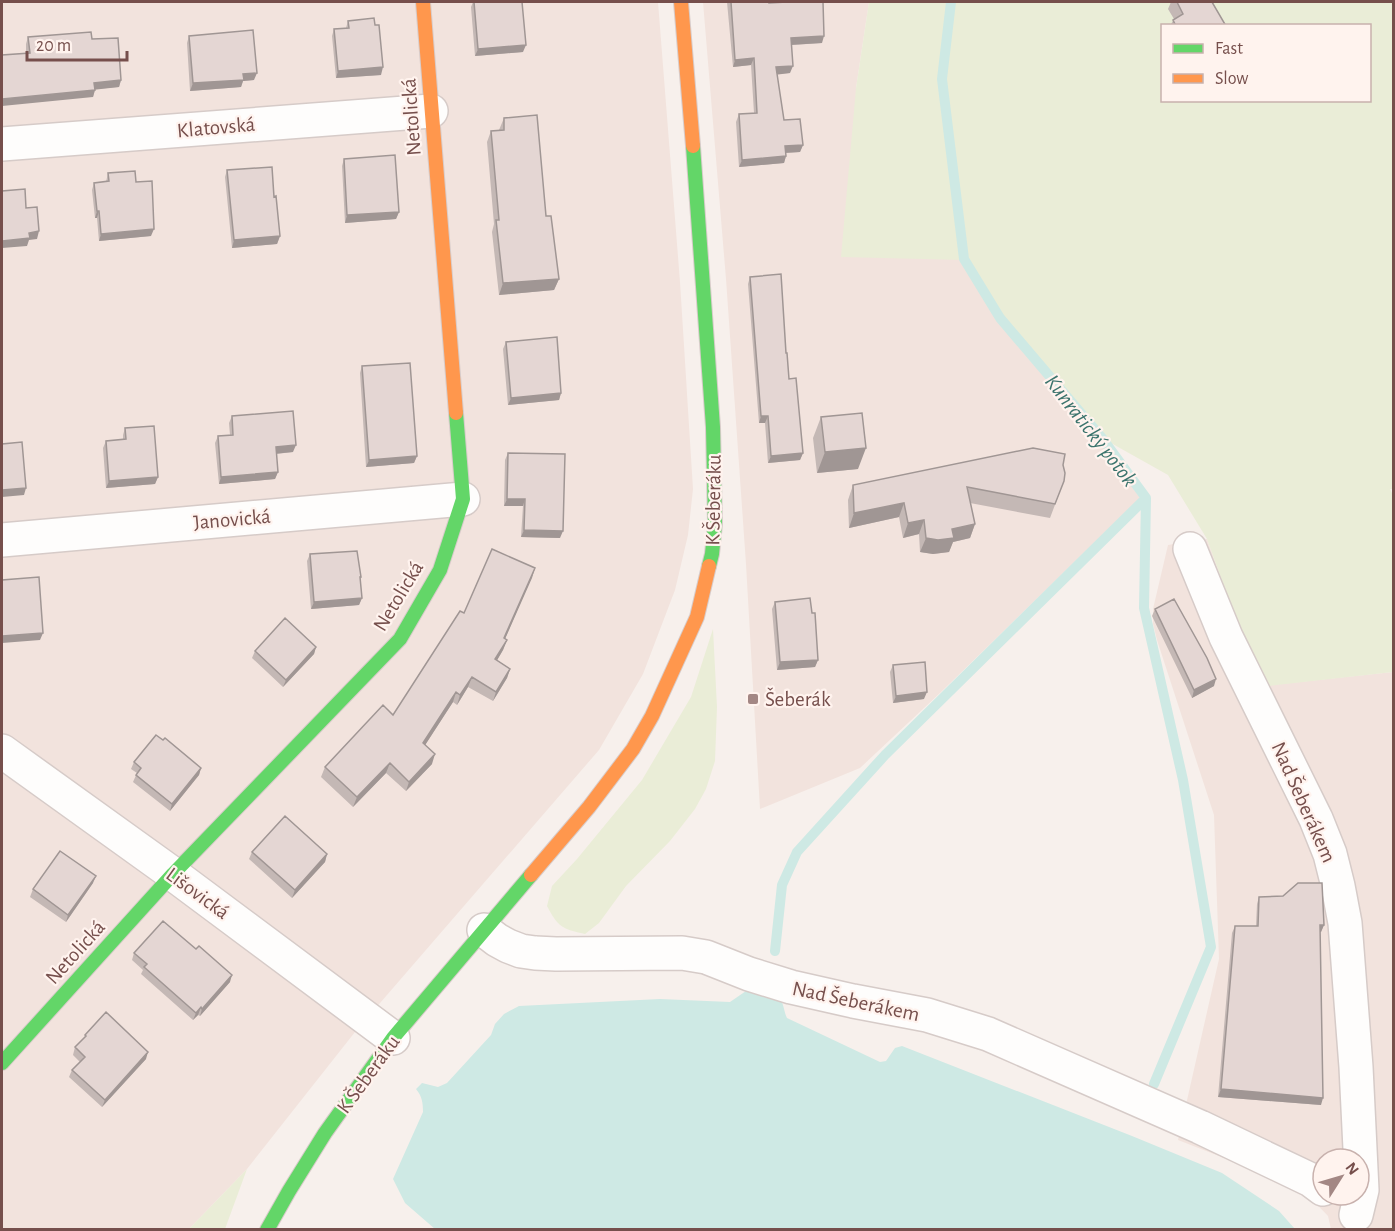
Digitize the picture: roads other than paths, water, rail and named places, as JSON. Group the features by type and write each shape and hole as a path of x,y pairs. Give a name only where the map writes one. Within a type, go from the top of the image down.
{"street":[{"name":"Netolická","path":"2,1063 173,874 400,639 440,570 463,499 423,2"},
{"name":"K Šeberáku","path":"267,1230 325,1133 393,1038 589,807 633,749 652,716 697,617 712,554 715,524 713,427 681,2"},
{"name":"Klatovská","path":"2,144 431,111"},
{"name":"Janovická","path":"2,540 463,499"},
{"name":"Nad Šeberákem","path":"1190,549 1226,637 1316,819 1330,854 1338,885 1345,923 1362,1190 1351,1213"},
{"name":"Lišovická","path":"2,751 173,874 393,1038"},
{"name":"Nad Šeberákem","path":"484,930 508,946 535,953 682,953 706,957 791,987 927,1016 988,1034 1200,1127 1311,1180"}],"water":[{"path":"746,991 780,999 787,1018 880,1062 886,1061 895,1048 902,1046 1222,1173 1279,1211 1295,1229 435,1229 405,1203 393,1179 423,1112 422,1100 416,1089 422,1083 438,1087 447,1083 491,1035 495,1024 504,1014 519,1006 660,999 730,1002"}],"waterway":[{"name":"Kunratický potok","path":"951,2 942,79 964,259 1000,318 1102,438 1146,498 1144,608 1183,780 1211,947 1154,1084"},
{"path":"775,951 782,885 797,852 885,755 1146,498"}],"place":[{"name":"Šeberák","path":"753,699"}]}
